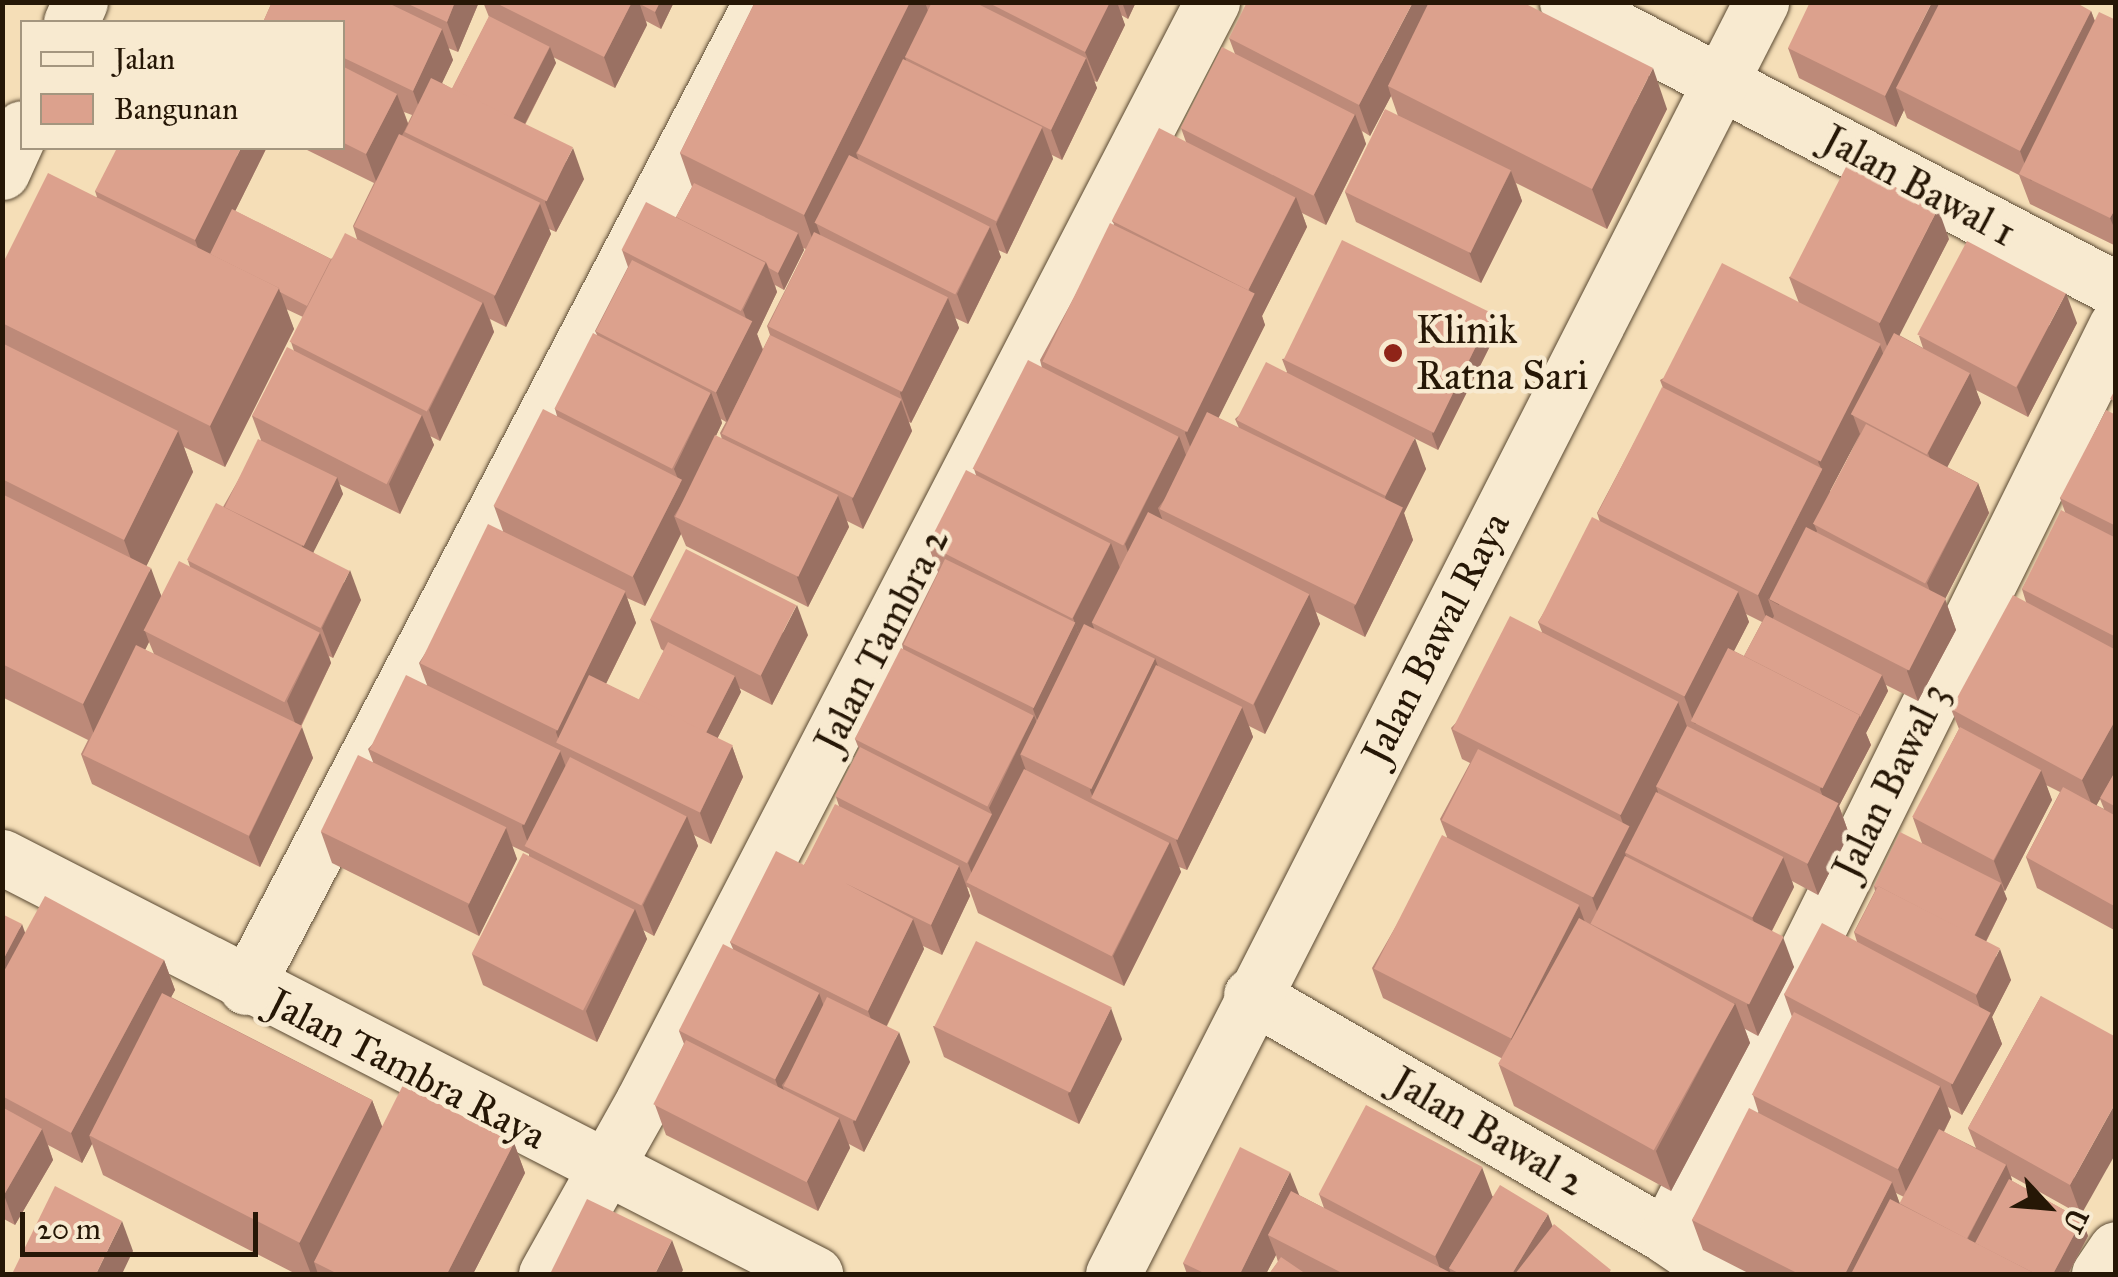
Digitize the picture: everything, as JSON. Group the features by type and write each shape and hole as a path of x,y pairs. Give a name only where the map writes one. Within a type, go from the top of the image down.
{"street":[{"path":"246,987 761,2"},
{"name":"Jalan Tambra 2","path":"546,1274 602,1168 644,1101 1212,2"},
{"name":"Jalan Bawal 1","path":"1566,2 2116,289"},
{"name":"Jalan Bawal Raya","path":"1113,1274 1251,995 1762,2"},
{"path":"2,172 20,132"},
{"name":"Jalan Bawal 3","path":"1666,1236 2116,326"},
{"name":"Jalan Tambra Raya","path":"2,856 246,987 815,1274"},
{"name":"Jalan Bawal 2","path":"1251,995 1666,1236 1722,1274"},
{"path":"2100,1274 2116,1248"}],"building":[{"path":"272,2 386,2 442,29 413,91 345,58 345,20 264,20"},
{"path":"404,2 455,2 447,22"},
{"path":"494,2 632,2 604,57"},
{"path":"639,2 660,2 655,12"},
{"path":"755,2 910,2 804,215 680,153"},
{"path":"932,2 974,2 1086,58 1051,130 905,57"},
{"path":"987,2 1110,2 1085,52"},
{"path":"1247,2 1413,2 1359,105 1229,38"},
{"path":"1429,2 1522,2 1653,68 1592,189 1388,86"},
{"path":"1810,2 1932,2 1885,96 1788,48"},
{"path":"1940,2 2075,2 2091,11 2020,151 1896,88"},
{"path":"2099,12 2116,20 2116,208 2110,218 2019,174"},
{"path":"489,16 550,47 512,120 452,89"},
{"path":"1222,47 1355,115 1313,196 1181,128"},
{"path":"903,59 1042,127 996,221 857,153"},
{"path":"345,68 397,94 366,154 345,144"},
{"path":"431,78 573,147 547,201 405,132"},
{"path":"1385,109 1511,170 1471,253 1345,192"},
{"path":"1159,128 1295,197 1248,290 1112,221"},
{"path":"399,134 540,203 495,295 354,227"},
{"path":"116,150 240,150 195,240 95,191"},
{"path":"849,155 990,227 955,294 814,223"},
{"path":"1848,163 1938,209 1880,323 1790,277"},
{"path":"48,173 279,288 210,426 2,323 2,265"},
{"path":"694,183 798,233 778,273 766,262 676,217"},
{"path":"646,202 765,263 741,311 621,250"},
{"path":"232,209 331,259 307,306 210,254"},
{"path":"1110,223 1255,294 1187,432 1042,361"},
{"path":"814,232 948,297 902,392 768,326"},
{"path":"345,233 482,303 427,412 290,342"},
{"name":"Klinik Ratna Sari","path":"1342,240 1492,313 1434,433 1284,360"},
{"path":"1967,241 2066,294 2016,387 1917,335"},
{"path":"632,260 752,321 716,393 596,331"},
{"path":"1722,263 1881,344 1821,461 1662,381"},
{"path":"593,333 711,393 672,469 554,409"},
{"path":"1894,333 1970,373 1927,455 1851,414"},
{"path":"770,335 901,399 853,498 722,434"},
{"path":"2,343 178,431 124,540 2,479"},
{"path":"287,347 422,416 387,484 252,416"},
{"path":"1028,360 1179,437 1123,545 973,469"},
{"path":"1266,362 1415,438 1385,496 1236,420"},
{"path":"1662,387 1822,469 1758,595 1598,514"},
{"path":"543,409 682,480 633,577 494,506"},
{"path":"2106,410 2116,415 2116,526 2060,498"},
{"path":"1207,412 1403,508 1356,605 1160,509"},
{"path":"1866,424 1978,484 1925,583 1813,524"},
{"path":"715,435 838,495 798,577 675,517"},
{"path":"258,439 337,478 304,546 225,507"},
{"path":"966,470 1110,544 1072,618 928,545"},
{"path":"2,494 151,568 83,704 2,664"},
{"path":"216,503 350,571 321,628 187,560"},
{"path":"2061,510 2116,538 2116,637 2022,589"},
{"path":"1148,512 1309,594 1253,705 1092,622"},
{"path":"1592,517 1738,591 1685,697 1538,622"},
{"path":"488,524 626,591 558,730 420,663"},
{"path":"1806,527 1946,598 1909,670 1769,599"},
{"path":"686,549 796,605 761,676 650,619"},
{"path":"945,559 1075,623 1034,708 903,644"},
{"path":"179,561 320,633 284,702 144,630"},
{"path":"2013,595 2116,650 2116,719 2082,780 1951,709"},
{"path":"1766,615 1882,675 1860,717 1744,656"},
{"path":"1510,616 1678,702 1621,815 1452,729"},
{"path":"1084,624 1155,659 1091,789 1020,754"},
{"path":"668,642 735,676 705,734 638,700"},
{"path":"136,645 302,726 249,836 83,755"},
{"path":"901,648 1034,716 987,807 855,739"},
{"path":"1728,648 1860,715 1823,788 1691,721"},
{"path":"1156,665 1242,707 1177,840 1091,798"},
{"path":"406,675 561,750 524,825 370,750"},
{"path":"589,675 733,745 700,813 556,742"},
{"path":"1687,726 1838,803 1808,864 1656,787"},
{"path":"1960,727 2041,770 1993,860 1912,817"},
{"path":"860,747 992,814 967,863 835,796"},
{"path":"1478,749 1629,826 1593,897 1442,820"},
{"path":"358,755 506,827 469,904 321,831"},
{"path":"570,757 687,816 641,906 525,846"},
{"path":"1024,769 1169,843 1112,956 966,882"},
{"path":"2116,770 2116,807 2100,798"},
{"path":"2063,787 2116,816 2116,907 2026,857"},
{"path":"1656,792 1783,857 1753,918 1625,853"},
{"path":"835,804 959,866 931,925 845,883 913,919 868,1011 730,942 776,851 804,865"},
{"path":"1900,832 2001,883 1974,936 1874,886"},
{"path":"1442,835 1579,905 1511,1039 1374,969"},
{"path":"523,853 634,910 583,1010 472,954"},
{"path":"1625,856 1784,937 1749,1005 1590,924"},
{"path":"1878,886 2000,948 1976,995 1854,932"},
{"path":"45,896 164,960 71,1133 2,1096 2,975"},
{"path":"2,914 22,924 2,962"},
{"path":"1579,918 1735,1004 1654,1150 1498,1064"},
{"path":"1822,923 1991,1013 1953,1084 1784,995"},
{"path":"976,941 1112,1007 1070,1093 934,1026"},
{"path":"723,944 819,993 775,1079 679,1030"},
{"path":"162,993 372,1100 300,1243 89,1136"},
{"path":"2041,996 2116,1037 2116,1102 2070,1185 1968,1128"},
{"path":"827,997 899,1032 856,1121 784,1086"},
{"path":"1794,1012 1940,1086 1898,1169 1752,1095"},
{"path":"686,1040 839,1118 807,1182 653,1104"},
{"path":"403,1085 514,1143 447,1274 338,1274 314,1262"},
{"path":"1366,1105 1483,1167 1435,1256 1319,1194"},
{"path":"2,1107 42,1129 4,1195 2,1194"},
{"path":"1749,1108 1892,1182 1845,1274 1799,1274 1692,1220"},
{"path":"1939,1129 2006,1165 1967,1239 1900,1203"},
{"path":"1240,1147 1290,1172 1240,1274 1206,1274 1183,1263"},
{"path":"2009,1179 2082,1220 2053,1274 2033,1274 1975,1243"},
{"path":"1500,1185 1548,1214 1512,1274 1460,1274 1449,1268"},
{"path":"55,1186 122,1221 96,1274 12,1274"},
{"path":"1291,1191 1453,1274 1344,1274 1268,1235"},
{"path":"587,1199 672,1240 655,1274 550,1274"},
{"path":"1890,1199 2032,1272 1851,1274"},
{"path":"1554,1224 1611,1270 1607,1274 1515,1274"},
{"path":"1281,1257 1306,1274 1269,1274"}],"place":[{"name":"Klinik Ratna Sari","path":"1393,353"}]}
